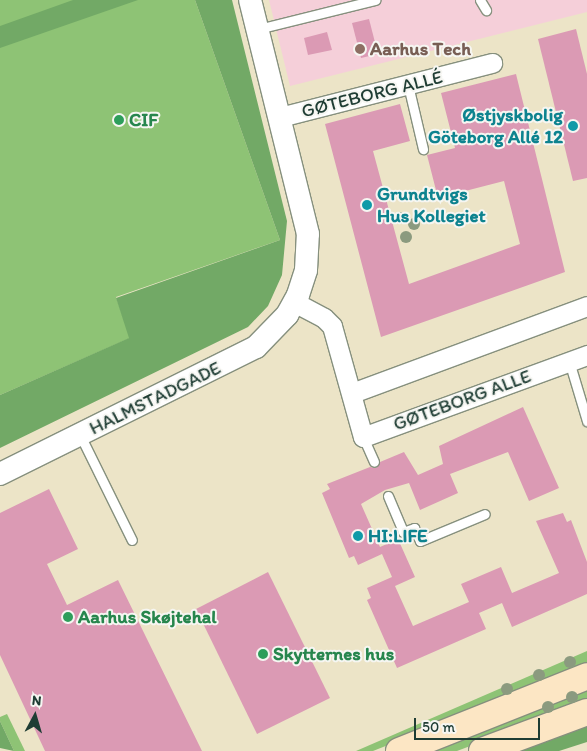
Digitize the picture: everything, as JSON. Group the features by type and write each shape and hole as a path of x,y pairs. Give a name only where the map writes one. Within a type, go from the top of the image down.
{"main road":[{"path":"399,751 587,676"},
{"path":"482,751 587,712"}],"street":[{"name":"HALMSTADGADE","path":"0,474 256,347 278,325 294,302 304,278 308,234 250,0"},
{"name":"GØTEBORG ALLÉ","path":"280,117 492,63"},
{"path":"294,302 324,318 332,326 363,437"},
{"path":"352,393 587,306"},
{"name":"GØTEBORG ALLE","path":"363,437 587,355"}],"lane":[{"path":"258,29 375,0"},
{"path":"480,0 486,10"},
{"path":"408,85 424,149"},
{"path":"569,361 587,421"},
{"path":"80,434 132,540"},
{"path":"363,437 374,462"},
{"path":"388,496 403,532 414,528 420,541 485,514"}],"shaded area":[{"name":"Aarhus Tech","path":"269,0 587,0 587,12 290,86"}],"green space":[{"name":"CIF","path":"0,0 195,0 280,240 116,297 130,338 0,395"},
{"path":"73,0 138,0 0,48 0,26"},
{"path":"195,0 232,0 287,221 282,275 268,306 248,327 0,448 0,395 129,338 116,298 280,240"},
{"path":"587,651 587,666 373,751 356,751"},
{"path":"587,687 587,702 457,751 424,751"},
{"path":"7,714 25,751 14,751 0,721 0,717"},
{"path":"0,721 14,751 0,748"},
{"path":"587,725 587,742 559,751 519,751"}],"building":[{"path":"369,19 378,54 361,58 352,23"},
{"name":"Østjyskbolig Göteborg Allé 12","path":"576,29 587,74 587,178 573,181 538,39"},
{"path":"327,32 332,50 308,55 304,38"},
{"name":"Grundtvigs Hus Kollegiet","path":"516,74 565,272 381,337 325,124 400,104 410,141 373,151 409,284 520,244 504,181 438,198 427,155 455,148 441,93"},
{"name":"HI:LIFE","path":"523,407 559,488 529,501 508,452 450,474 458,493 420,510 409,483 385,490 361,504 380,547 398,539 415,577 395,586 413,626 469,602 461,584 501,567 512,593 559,573 536,521 563,513 567,522 571,520 587,562 587,594 512,627 502,603 479,613 486,629 397,668 367,600 371,598 367,588 392,577 382,554 358,565 354,556 349,558 322,493 330,489 327,484 370,467 376,468 380,462 404,452 418,475 443,464 439,446"},
{"name":"Aarhus Skøjtehal","path":"49,489 78,549 47,564 67,605 118,580 202,751 45,751 0,655 0,513"},
{"name":"Skytternes hus","path":"268,572 330,698 257,734 196,609"}],"place":[{"name":"Aarhus Tech","path":"360,49"},
{"name":"CIF","path":"119,120"},
{"name":"Østjyskbolig Göteborg Allé 12","path":"573,126"},
{"name":"Grundtvigs Hus Kollegiet","path":"367,205"},
{"name":"HI:LIFE","path":"358,536"},
{"name":"Aarhus Skøjtehal","path":"68,617"},
{"name":"Skytternes hus","path":"263,654"}]}
